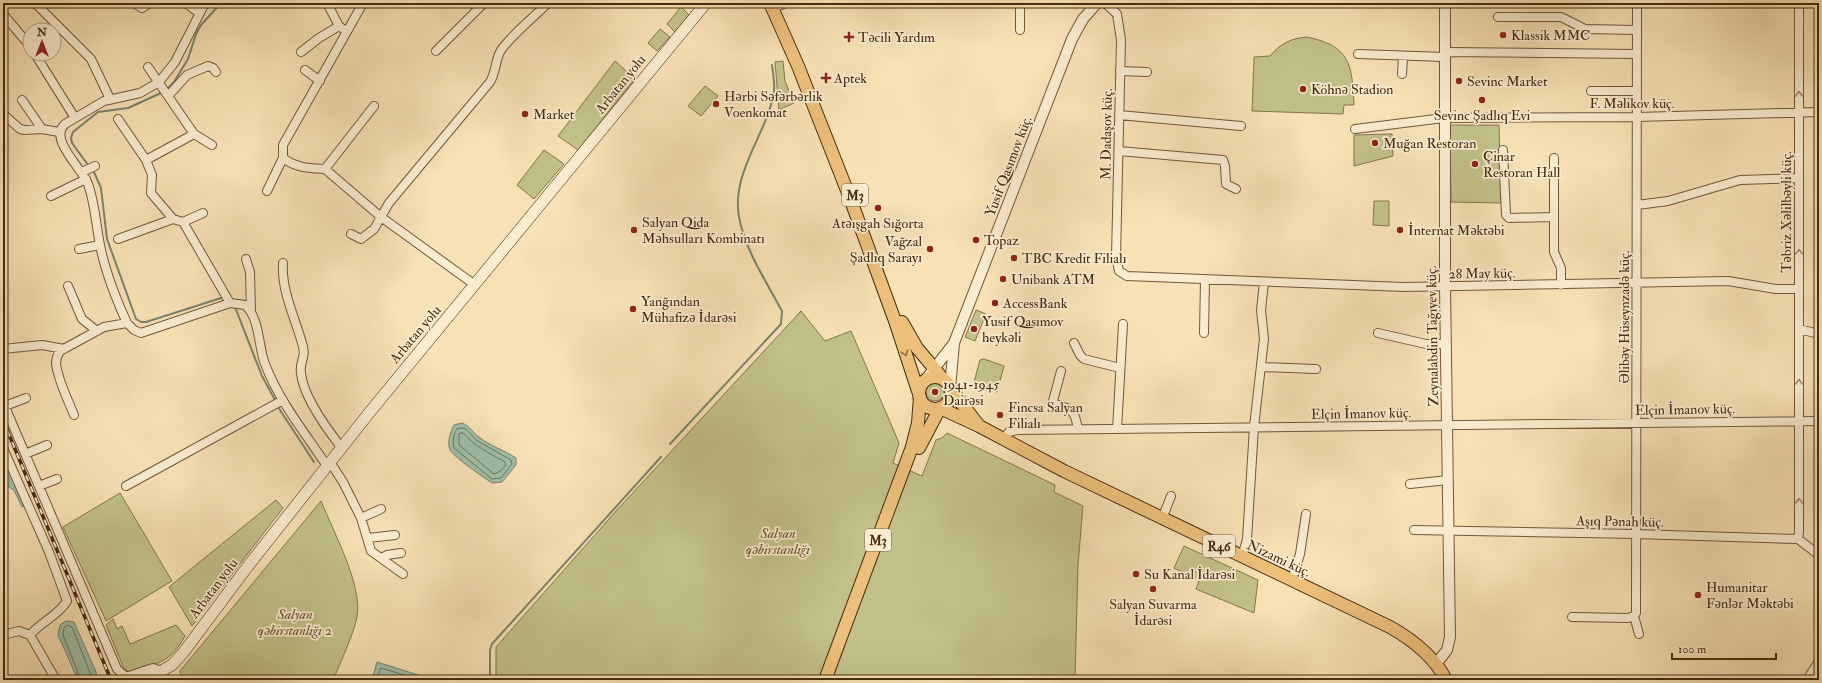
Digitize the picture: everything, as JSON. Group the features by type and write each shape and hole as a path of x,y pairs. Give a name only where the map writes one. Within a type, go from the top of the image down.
{"main road":[{"name":"Arbatan yolu","path":"145,680 162,671 183,653 248,566 341,448 706,3"},
{"name":"M3","path":"778,4 816,93 902,323 910,338 947,384"},
{"path":"778,4 801,73 852,203 895,321 920,397 926,405 940,408"},
{"path":"920,397 920,388 922,383 935,377 947,384 979,426"},
{"path":"831,680 918,448 940,408 948,402 951,393 947,384"},
{"name":"M3","path":"825,680 912,447 918,423 920,397"},
{"name":"Nizami küç.","path":"940,408 979,426 1003,440 1162,519 1403,634 1423,650 1436,664 1446,680"}],"street":[{"path":"35,3 91,59 110,99"},
{"path":"134,3 142,8 150,3"},
{"path":"186,3 199,13"},
{"path":"205,3 175,62 159,82 140,93 110,99 65,124 59,132 59,138 84,176 93,201 100,245 127,323 134,330 141,333 149,332 230,303 245,305 251,312"},
{"path":"327,3 339,26 347,33"},
{"path":"267,191 283,158 284,145 363,3"},
{"path":"436,51 484,3"},
{"path":"351,234 359,239 364,239 381,217 389,203 490,82 496,71 498,58 502,48 548,3"},
{"path":"1020,3 1020,30"},
{"name":"Yusif Qasımov küç.","path":"954,343 1072,39 1083,20 1097,3"},
{"name":"M. Dadaşov küç.","path":"1105,3 1114,10 1119,18 1121,40 1116,257 1119,271"},
{"name":"Zeynalabdin Tağıyev küç.","path":"1436,664 1444,656 1450,644 1445,286 1445,3"},
{"name":"Əlibəy Hüseynzadə küç.","path":"1634,616 1636,613 1637,423 1637,3"},
{"name":"Təbriz Xəlilbəyli küç.","path":"1798,3 1800,113 1798,289 1800,532 1798,539"},
{"path":"3,14 22,37"},
{"path":"1498,17 1561,17 1585,29 1637,30"},
{"path":"301,52 315,40 339,26"},
{"path":"1358,54 1403,56 1445,54 1637,54"},
{"path":"1402,74 1403,56"},
{"path":"40,62 76,118"},
{"path":"169,95 192,72 208,66 213,68 216,72"},
{"path":"148,67 169,95 194,134 212,145"},
{"path":"305,70 320,80"},
{"path":"1120,71 1148,72"},
{"path":"1591,91 1637,91"},
{"path":"22,100 42,129"},
{"path":"325,169 374,106"},
{"name":"F. Məlikov küç.","path":"1355,129 1444,118 1819,112"},
{"path":"3,114 20,129 31,131 42,129 59,132"},
{"path":"1119,115 1241,126"},
{"path":"118,119 146,160 152,175 151,193 173,219 183,222 230,303"},
{"path":"146,160 194,134"},
{"path":"1503,150 1506,215 1509,218 1554,217"},
{"path":"1118,152 1223,160 1225,166 1226,184 1236,189"},
{"path":"283,158 291,164 301,167 325,169 381,217 475,285"},
{"path":"1554,158 1554,252 1561,268 1561,285"},
{"path":"51,196 84,176 95,166"},
{"path":"1637,205 1668,201 1740,180 1799,178"},
{"path":"183,222 203,212"},
{"path":"118,239 173,219"},
{"path":"79,249 100,245"},
{"path":"246,259 250,272 251,312 264,361 283,400 329,464 344,482 361,518 371,551 403,574"},
{"path":"283,263 283,279 305,352 301,366 302,380 319,417 341,448"},
{"name":"28 May küç.","path":"1119,271 1127,276 1135,278 1366,286 1637,284 1728,281 1776,288 1798,289"},
{"path":"1204,333 1205,280"},
{"path":"1242,557 1247,539 1254,427 1264,339 1261,310 1264,282"},
{"path":"68,286 82,319 97,331"},
{"path":"74,415 56,362 57,355 64,349 109,325 127,323"},
{"path":"1117,429 1123,324"},
{"path":"1799,329 1819,334"},
{"path":"1378,333 1426,344 1446,344"},
{"path":"922,383 954,343"},
{"path":"947,384 954,343"},
{"path":"1074,343 1080,355 1084,358 1120,368"},
{"path":"3,349 42,344 64,349"},
{"path":"1261,367 1316,369"},
{"path":"1061,371 1053,401 1055,404 1072,410 1075,414 1078,430"},
{"path":"26,398 4,404 118,668 126,677 153,668 162,671"},
{"path":"126,486 283,400"},
{"name":"Elçin İmanov küç.","path":"1003,440 1012,430 1819,421"},
{"path":"25,454 47,445"},
{"path":"3,448 51,558 67,601 55,614 36,627 30,635"},
{"path":"39,486 57,479"},
{"path":"1410,484 1448,480"},
{"path":"1162,519 1171,496"},
{"path":"361,518 381,509"},
{"path":"1292,580 1300,554 1306,514"},
{"name":"Aşıq Pənah küç.","path":"1414,530 1636,534 1798,539"},
{"path":"368,538 395,535"},
{"path":"1798,539 1819,555"},
{"path":"381,558 387,555 401,553"},
{"path":"1572,617 1628,618 1634,616 1639,634"},
{"path":"3,636 19,631 30,635 56,680"},
{"path":"1806,680 1819,661"}],"green space":[{"path":"681,7 689,15 675,32 667,24"},
{"path":"660,29 670,37 657,51 648,43"},
{"name":"Köhnə Stadion","path":"1307,37 1333,46 1341,52 1346,59 1350,68 1352,79 1354,105 1344,105 1343,114 1252,111 1254,57 1270,56 1286,42"},
{"path":"615,61 635,79 578,150 558,136"},
{"path":"783,61 785,81 794,103 779,110 775,62"},
{"path":"705,86 718,96 701,116 688,106"},
{"name":"Çinar Restoran Hall","path":"1450,125 1499,125 1501,203 1451,202"},
{"path":"1392,134 1393,156 1354,166 1354,135"},
{"path":"544,150 564,164 534,199 517,185"},
{"path":"1374,201 1389,201 1389,226 1373,225"},
{"path":"976,310 986,314 975,341 965,337"},
{"name":"Salyan qəbirstanlığı","path":"801,311 825,341 851,331 899,443 893,463 922,476 936,440 942,438 947,433 1055,485 1054,492 1083,506 1078,565 1075,680 496,680 496,647 616,511"},
{"path":"984,359 1004,366 997,392 973,386 980,360"},
{"path":"931,383 939,383 944,388 942,399 939,401 931,401 926,396 926,388"},
{"path":"120,493 172,581 106,621 63,527"},
{"path":"276,500 283,508 192,626 169,587"},
{"name":"Salyan qəbirstanlığı 2","path":"321,501 346,559 356,590 358,604 357,617 353,631 333,680 182,680 180,671"},
{"path":"1184,546 1258,580 1254,613 1196,589 1199,581 1174,568"},
{"path":"113,619 117,629 122,626 130,644 176,625 185,636 174,652 162,661 130,672 124,669 106,625"}],"water":[{"path":"462,423 483,440 516,458 516,465 502,482 492,483 463,462 450,450 450,434 454,425"},
{"path":"3,455 25,506 22,507 14,490 6,484 4,480"},
{"path":"66,621 74,622 96,672 97,680 78,680 58,635 60,625"},
{"path":"377,662 434,680 372,680"}],"waterway":[{"path":"168,88 174,82 188,59 196,34 201,25 221,3"},
{"path":"670,444 781,324 782,311 746,241 739,217 738,200 740,184 745,169 770,108 774,92 772,65"},
{"path":"88,165 72,143 71,138 73,132 98,112 128,108 161,93"},
{"path":"94,172 101,188 107,239 136,319 141,322 146,322 221,298"},
{"path":"235,307 262,376 275,400"},
{"path":"278,407 314,462"},
{"path":"490,680 490,650 492,644 661,457"}],"railway":[{"path":"3,420 111,680"}],"place":[{"name":"Klassik MMC","path":"1503,35"},
{"name":"Təcili Yardım","path":"849,37"},
{"name":"Aptek","path":"826,78"},
{"name":"Sevinc Market","path":"1459,81"},
{"name":"Köhnə Stadion","path":"1303,89"},
{"name":"Sevinc Şadlıq Evi","path":"1482,100"},
{"name":"Hərbi Səfərbərlik Voenkomat","path":"716,104"},
{"name":"Market","path":"525,114"},
{"name":"Muğan Restoran","path":"1375,143"},
{"name":"Çinar Restoran Hall","path":"1475,164"},
{"name":"Atəışgah Sığorta","path":"878,208"},
{"name":"Salyan Qida Məhsulları Kombinatı","path":"634,230"},
{"name":"İnternat Məktəbi","path":"1400,230"},
{"name":"Topaz","path":"976,240"},
{"name":"Vağzal Şadlıq Sarayı","path":"930,249"},
{"name":"TBC Kredit Filialı","path":"1014,258"},
{"name":"Unibank ATM","path":"1003,279"},
{"name":"AccessBank","path":"995,303"},
{"name":"Yanğından Mühafizə İdarəsi","path":"633,309"},
{"name":"Yusif Qasımov heykəli","path":"974,329"},
{"name":"1941-1945 Dairəsi","path":"935,392"},
{"name":"Fincsa Salyan Filialı","path":"1000,415"},
{"name":"Su Kanal İdarəsi","path":"1136,574"},
{"name":"Salyan Suvarma İdarəsi","path":"1153,589"},
{"name":"Humanitar Fənlər Məktəbi","path":"1698,595"}]}
